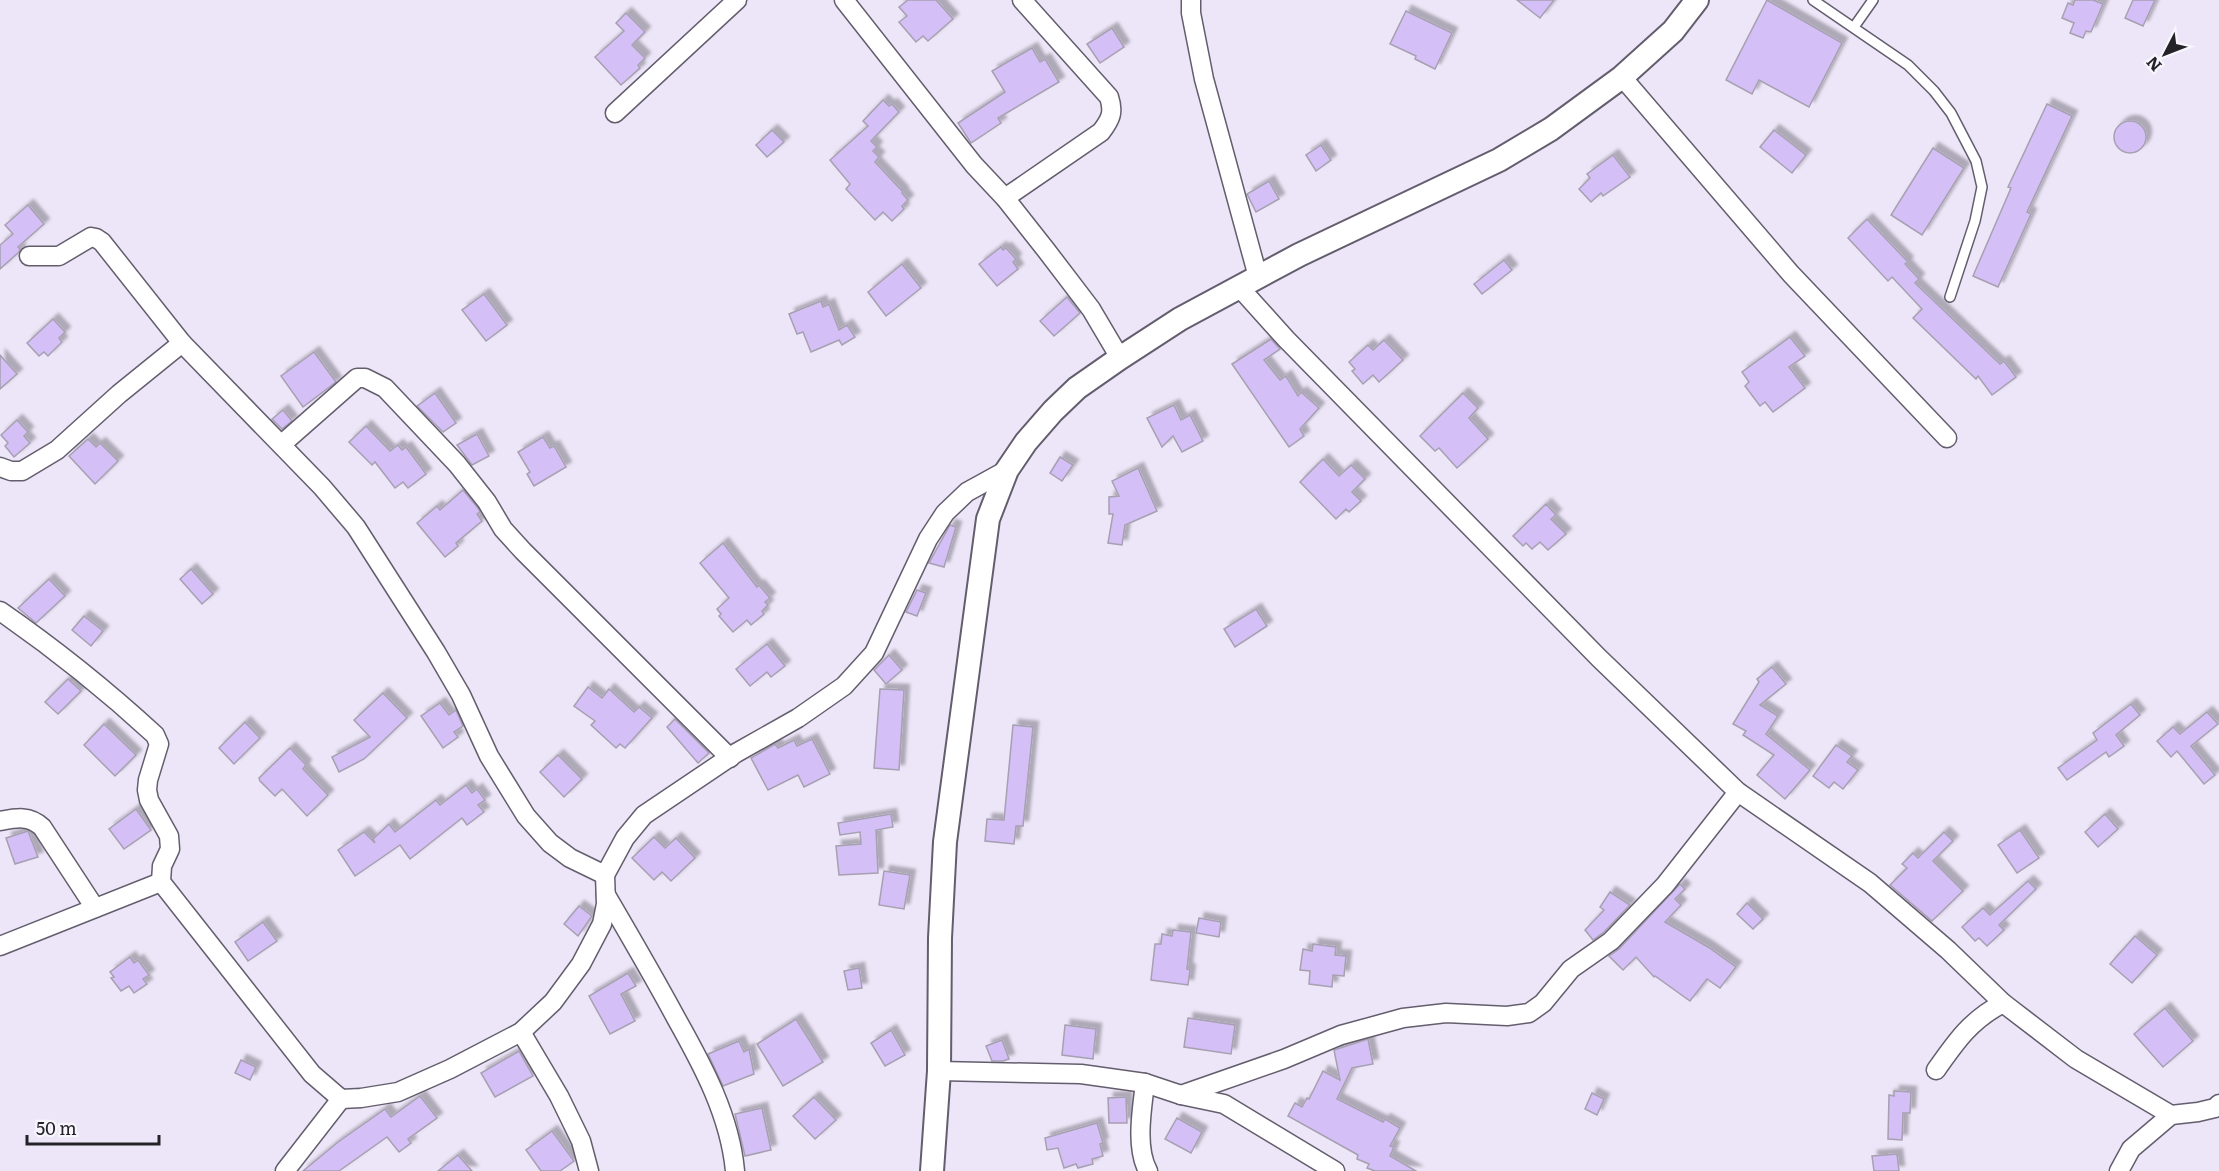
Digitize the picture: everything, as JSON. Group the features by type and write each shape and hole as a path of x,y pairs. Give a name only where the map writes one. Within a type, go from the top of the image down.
{"street":[{"path":"615,113 737,0"},
{"path":"844,0 974,165 1005,198 1091,309 1120,358"},
{"path":"1005,198 1101,132 1110,120 1113,109 1109,97 1022,0"},
{"path":"1191,0 1191,13 1204,79 1249,283 1294,347 1599,658 1738,792 1870,883 1948,950 2003,1003 2076,1059 2171,1115"},
{"path":"932,1171 939,1071 940,938 945,842 988,519 1007,470 1026,442 1053,411 1077,388 1120,358 1180,319 1299,255 1500,160 1551,129 1622,77 1673,30 1696,0"},
{"path":"1622,77 1791,274 1947,438"},
{"path":"29,256 59,255 91,237 96,238 182,343 282,444 356,527 436,652 461,696 489,756 526,816 550,843 570,858 605,875"},
{"path":"0,466 11,471 22,471 57,450 119,394 182,343"},
{"path":"282,444 357,378 365,378 385,388 457,464 487,502 503,529 523,551 730,758"},
{"path":"0,611 106,690 155,735 159,744 147,780 147,790 149,800 169,836 170,849 162,866 161,882 312,1074 341,1099 361,1098 398,1092 450,1070 521,1032 553,1002 581,964 602,924 606,895 605,875 625,838 644,815 730,758 798,718 844,686 874,653 928,539 945,513 968,492 1007,470"},
{"path":"1181,1095 1284,1059 1341,1035 1402,1018 1446,1013 1507,1016 1529,1013 1543,1003 1571,969 1611,941 1665,885 1738,792"},
{"path":"0,821 18,818 36,822 42,827 95,908"},
{"path":"0,945 161,882"},
{"path":"606,895 672,1010 718,1101 731,1145 735,1171"},
{"path":"1936,1070 1983,1013 2003,1003"},
{"path":"521,1032 559,1096 581,1141 589,1171"},
{"path":"939,1071 1081,1074 1145,1083 1181,1095 1224,1104 1335,1171"},
{"path":"1145,1083 1140,1124 1144,1164 1148,1171"},
{"path":"285,1171 341,1099"},
{"path":"2119,1171 2131,1149 2171,1115 2198,1112 2215,1108 2219,1104"}],"lane":[{"path":"1813,0 1908,64 1951,113 1976,161 1982,187 1976,221 1950,297"},
{"path":"1854,27 1873,0"}],"building":[{"path":"908,0 936,0 953,19 928,41 923,36 916,42 899,22 907,16 899,7"},
{"path":"1517,0 1554,0 1540,18"},
{"path":"1767,0 1842,43 1809,107 1759,80 1752,94 1726,80"},
{"path":"2075,0 2093,0 2103,4 2091,32 2086,31 2083,38 2070,33 2074,23 2062,18 2068,3 2073,5"},
{"path":"2133,0 2155,0 2143,26 2125,18"},
{"path":"1406,11 1452,33 1435,69 1415,59 1416,56 1390,44"},
{"path":"626,13 645,32 632,45 645,58 638,65 640,68 621,85 595,57 624,31 616,23"},
{"path":"1112,28 1124,47 1100,63 1087,44"},
{"path":"1032,48 1040,62 1045,59 1059,82 998,118 1001,123 971,143 958,123 1005,92 992,71"},
{"path":"883,100 889,106 892,104 899,112 871,141 877,147 873,151 879,157 875,162 908,200 902,206 904,209 892,221 883,212 875,220 846,189 850,184 830,160 868,126 863,121"},
{"path":"2047,104 2072,116 2027,212 2031,214 1998,287 1973,276 2011,188 2008,187"},
{"path":"2130,121 2141,126 2146,137 2141,148 2130,153 2119,148 2114,137 2119,126"},
{"path":"772,130 784,142 767,157 756,145"},
{"path":"1774,130 1806,155 1792,173 1760,147"},
{"path":"1321,145 1331,160 1316,171 1306,155"},
{"path":"1933,148 1964,168 1922,235 1891,215"},
{"path":"1613,155 1630,177 1603,196 1601,193 1591,202 1579,189 1590,178 1587,174"},
{"path":"1269,181 1279,199 1256,212 1247,194"},
{"path":"28,205 44,224 18,247 19,252 0,269 0,245 13,234 5,225"},
{"path":"1867,219 1908,262 1905,264 1919,279 1915,283 2000,364 2004,361 2016,377 1992,395 1978,376 1976,379 1913,318 1922,309 1892,277 1888,281 1848,238"},
{"path":"1001,247 1003,250 1006,248 1016,259 1013,262 1018,269 997,286 979,264"},
{"path":"1504,260 1512,270 1482,294 1474,284"},
{"path":"902,264 921,288 886,316 868,292"},
{"path":"484,294 507,325 486,341 462,310"},
{"path":"1067,297 1080,313 1054,336 1040,321"},
{"path":"821,301 823,307 829,304 839,330 847,325 855,337 842,345 839,340 811,352 803,332 797,334 789,314"},
{"path":"53,319 65,332 59,338 62,342 48,356 44,352 39,356 27,343"},
{"path":"1790,337 1805,356 1789,367 1805,388 1773,412 1765,402 1760,406 1745,386 1749,382 1742,372"},
{"path":"1271,339 1280,349 1264,360 1280,380 1286,376 1298,396 1301,392 1319,408 1300,429 1304,436 1289,447 1232,364"},
{"path":"1384,340 1403,360 1379,382 1373,375 1363,384 1352,371 1355,369 1349,362 1368,345 1373,350"},
{"path":"314,352 336,382 303,407 281,376"},
{"path":"0,355 17,374 0,389"},
{"path":"435,393 456,423 443,432 417,406"},
{"path":"1463,393 1478,408 1469,418 1488,439 1457,468 1439,448 1435,451 1420,436"},
{"path":"1174,405 1181,420 1190,415 1203,441 1182,452 1173,436 1162,447 1147,418"},
{"path":"283,410 292,421 282,429 272,419"},
{"path":"17,420 28,432 24,436 30,443 14,457 5,446 8,443 1,435"},
{"path":"366,426 390,451 398,445 402,450 406,447 426,474 408,488 403,482 395,488 375,462 372,465 349,442"},
{"path":"477,434 489,456 472,465 457,445"},
{"path":"543,437 550,448 554,446 566,467 534,486 527,474 530,472 518,452"},
{"path":"88,439 96,447 100,443 118,461 95,484 69,456"},
{"path":"1060,457 1073,465 1062,481 1050,473"},
{"path":"1323,459 1339,476 1351,465 1365,479 1352,492 1361,501 1349,512 1346,509 1336,519 1300,482"},
{"path":"1138,468 1157,511 1125,525 1122,545 1108,543 1113,514 1109,514 1109,497 1119,496 1112,481"},
{"path":"463,490 478,508 480,512 477,514 482,521 456,543 458,546 445,557 417,523 437,506 440,510"},
{"path":"1546,504 1556,515 1551,519 1566,534 1548,550 1540,542 1532,549 1526,543 1523,546 1513,536"},
{"path":"950,525 956,527 944,567 929,563"},
{"path":"723,543 757,587 759,585 770,598 765,602 768,605 762,611 764,614 751,625 747,620 733,632 719,616 721,614 717,609 729,598 700,563"},
{"path":"191,569 213,594 202,604 180,579"},
{"path":"49,579 65,596 36,623 18,608"},
{"path":"917,590 926,593 917,616 906,612"},
{"path":"1256,609 1267,626 1235,647 1224,629"},
{"path":"84,616 103,631 91,646 72,630"},
{"path":"767,644 785,666 771,677 767,672 750,686 736,669"},
{"path":"889,655 902,670 886,684 874,670"},
{"path":"1772,667 1786,684 1760,705 1778,716 1766,734 1810,770 1785,799 1757,775 1774,755 1743,735 1746,731 1733,724 1759,682 1757,679"},
{"path":"68,679 81,691 58,714 45,702"},
{"path":"588,687 602,698 609,689 634,712 639,707 652,718 625,748 620,744 616,748 591,725 595,721 574,706"},
{"path":"880,689 904,690 899,770 874,768"},
{"path":"383,693 407,718 364,759 339,772 332,757 370,737 354,720"},
{"path":"440,703 449,715 456,710 463,726 454,732 458,737 443,748 421,716"},
{"path":"2131,704 2140,715 2116,735 2124,746 2109,757 2106,752 2067,780 2058,768 2097,740 2093,733"},
{"path":"2207,712 2218,724 2191,746 2215,775 2204,784 2177,751 2171,757 2157,741 2173,727 2180,734"},
{"path":"675,719 709,753 698,763 667,727"},
{"path":"245,722 260,738 234,764 219,748"},
{"path":"104,724 136,755 115,776 84,745"},
{"path":"1013,725 1033,727 1023,826 1016,826 1014,844 985,841 987,819 1004,820"},
{"path":"812,739 830,774 804,787 798,775 768,790 751,758 775,744 778,748 794,740 797,746"},
{"path":"1836,745 1852,756 1847,762 1858,770 1843,789 1834,782 1829,788 1813,776"},
{"path":"290,748 306,765 303,769 328,795 307,816 282,789 275,796 259,778"},
{"path":"558,755 582,779 564,797 540,772"},
{"path":"466,785 472,793 477,789 485,800 478,805 484,812 467,825 462,818 410,859 400,845 355,876 338,850 364,832 375,843 373,839 389,824 395,832 436,800 440,805"},
{"path":"136,809 151,830 124,849 109,829"},
{"path":"891,814 893,827 876,830 878,873 839,875 836,846 861,844 860,832 840,835 838,823"},
{"path":"2105,814 2118,829 2098,847 2085,832"},
{"path":"2020,830 2039,858 2017,873 1998,845"},
{"path":"28,831 38,857 15,864 6,838"},
{"path":"1944,832 1953,841 1933,861 1963,891 1932,921 1890,885 1907,868 1902,864 1913,853 1918,858"},
{"path":"654,837 665,848 676,838 695,858 671,881 662,872 654,880 632,858"},
{"path":"884,871 910,875 904,909 879,905"},
{"path":"2028,881 2036,889 1999,925 2004,930 1987,946 1979,938 1975,941 1962,927 1983,908 1990,915"},
{"path":"1680,884 1685,889 1675,899 1681,905 1665,922 1708,947 1736,967 1720,988 1707,979 1690,1001 1654,977 1636,957 1623,970 1609,956 1619,949"},
{"path":"1610,892 1630,905 1593,940 1585,930 1604,910 1600,907"},
{"path":"1747,903 1763,919 1753,929 1737,914"},
{"path":"579,906 592,916 578,936 564,924"},
{"path":"1199,918 1221,922 1219,937 1196,933"},
{"path":"263,922 277,941 248,961 235,942"},
{"path":"1173,930 1191,932 1187,969 1190,970 1188,985 1151,980 1155,944 1161,944 1162,934 1172,936"},
{"path":"2135,936 2157,955 2132,983 2110,964"},
{"path":"1313,944 1336,947 1335,955 1346,956 1344,976 1333,975 1332,987 1309,984 1310,971 1300,970 1303,949 1312,951"},
{"path":"130,957 134,963 138,960 149,975 143,979 147,984 134,993 129,986 121,991 111,978 114,977 110,972"},
{"path":"859,968 862,988 848,990 844,971"},
{"path":"628,973 636,986 621,994 635,1021 610,1034 589,996"},
{"path":"2165,1008 2193,1041 2163,1067 2134,1034"},
{"path":"1188,1018 1235,1025 1231,1054 1184,1047"},
{"path":"796,1019 823,1062 783,1086 757,1044"},
{"path":"1065,1025 1096,1029 1093,1059 1062,1055"},
{"path":"891,1030 905,1055 885,1066 871,1043"},
{"path":"1368,1039 1373,1064 1352,1068 1337,1099 1383,1122 1385,1119 1400,1128 1390,1146 1394,1147 1390,1156 1416,1171 1375,1171 1367,1168 1369,1164 1357,1159 1358,1155 1288,1116 1295,1103 1302,1107 1307,1098 1309,1099 1323,1071 1340,1080 1334,1050"},
{"path":"1002,1040 1009,1059 992,1061 986,1046"},
{"path":"739,1041 744,1052 749,1049 754,1074 723,1086 708,1054"},
{"path":"519,1051 533,1076 495,1097 481,1073"},
{"path":"241,1060 256,1067 250,1080 235,1073"},
{"path":"1894,1091 1911,1092 1910,1113 1903,1113 1902,1140 1888,1139 1889,1095 1894,1096"},
{"path":"1592,1093 1604,1099 1597,1115 1585,1109"},
{"path":"420,1096 437,1118 408,1139 411,1143 399,1152 387,1137 339,1171 303,1171 338,1142 385,1109 391,1117"},
{"path":"814,1097 836,1120 815,1139 793,1116"},
{"path":"1126,1097 1127,1123 1109,1123 1108,1098"},
{"path":"762,1108 771,1150 745,1156 735,1114"},
{"path":"1177,1118 1202,1132 1191,1153 1165,1139"},
{"path":"1097,1123 1103,1143 1100,1144 1103,1156 1092,1159 1093,1164 1078,1168 1076,1164 1064,1168 1058,1148 1047,1150 1045,1138"},
{"path":"552,1131 574,1161 560,1171 541,1171 526,1150"},
{"path":"1897,1154 1899,1171 1874,1171 1872,1156"},
{"path":"458,1155 472,1171 438,1171"}]}
